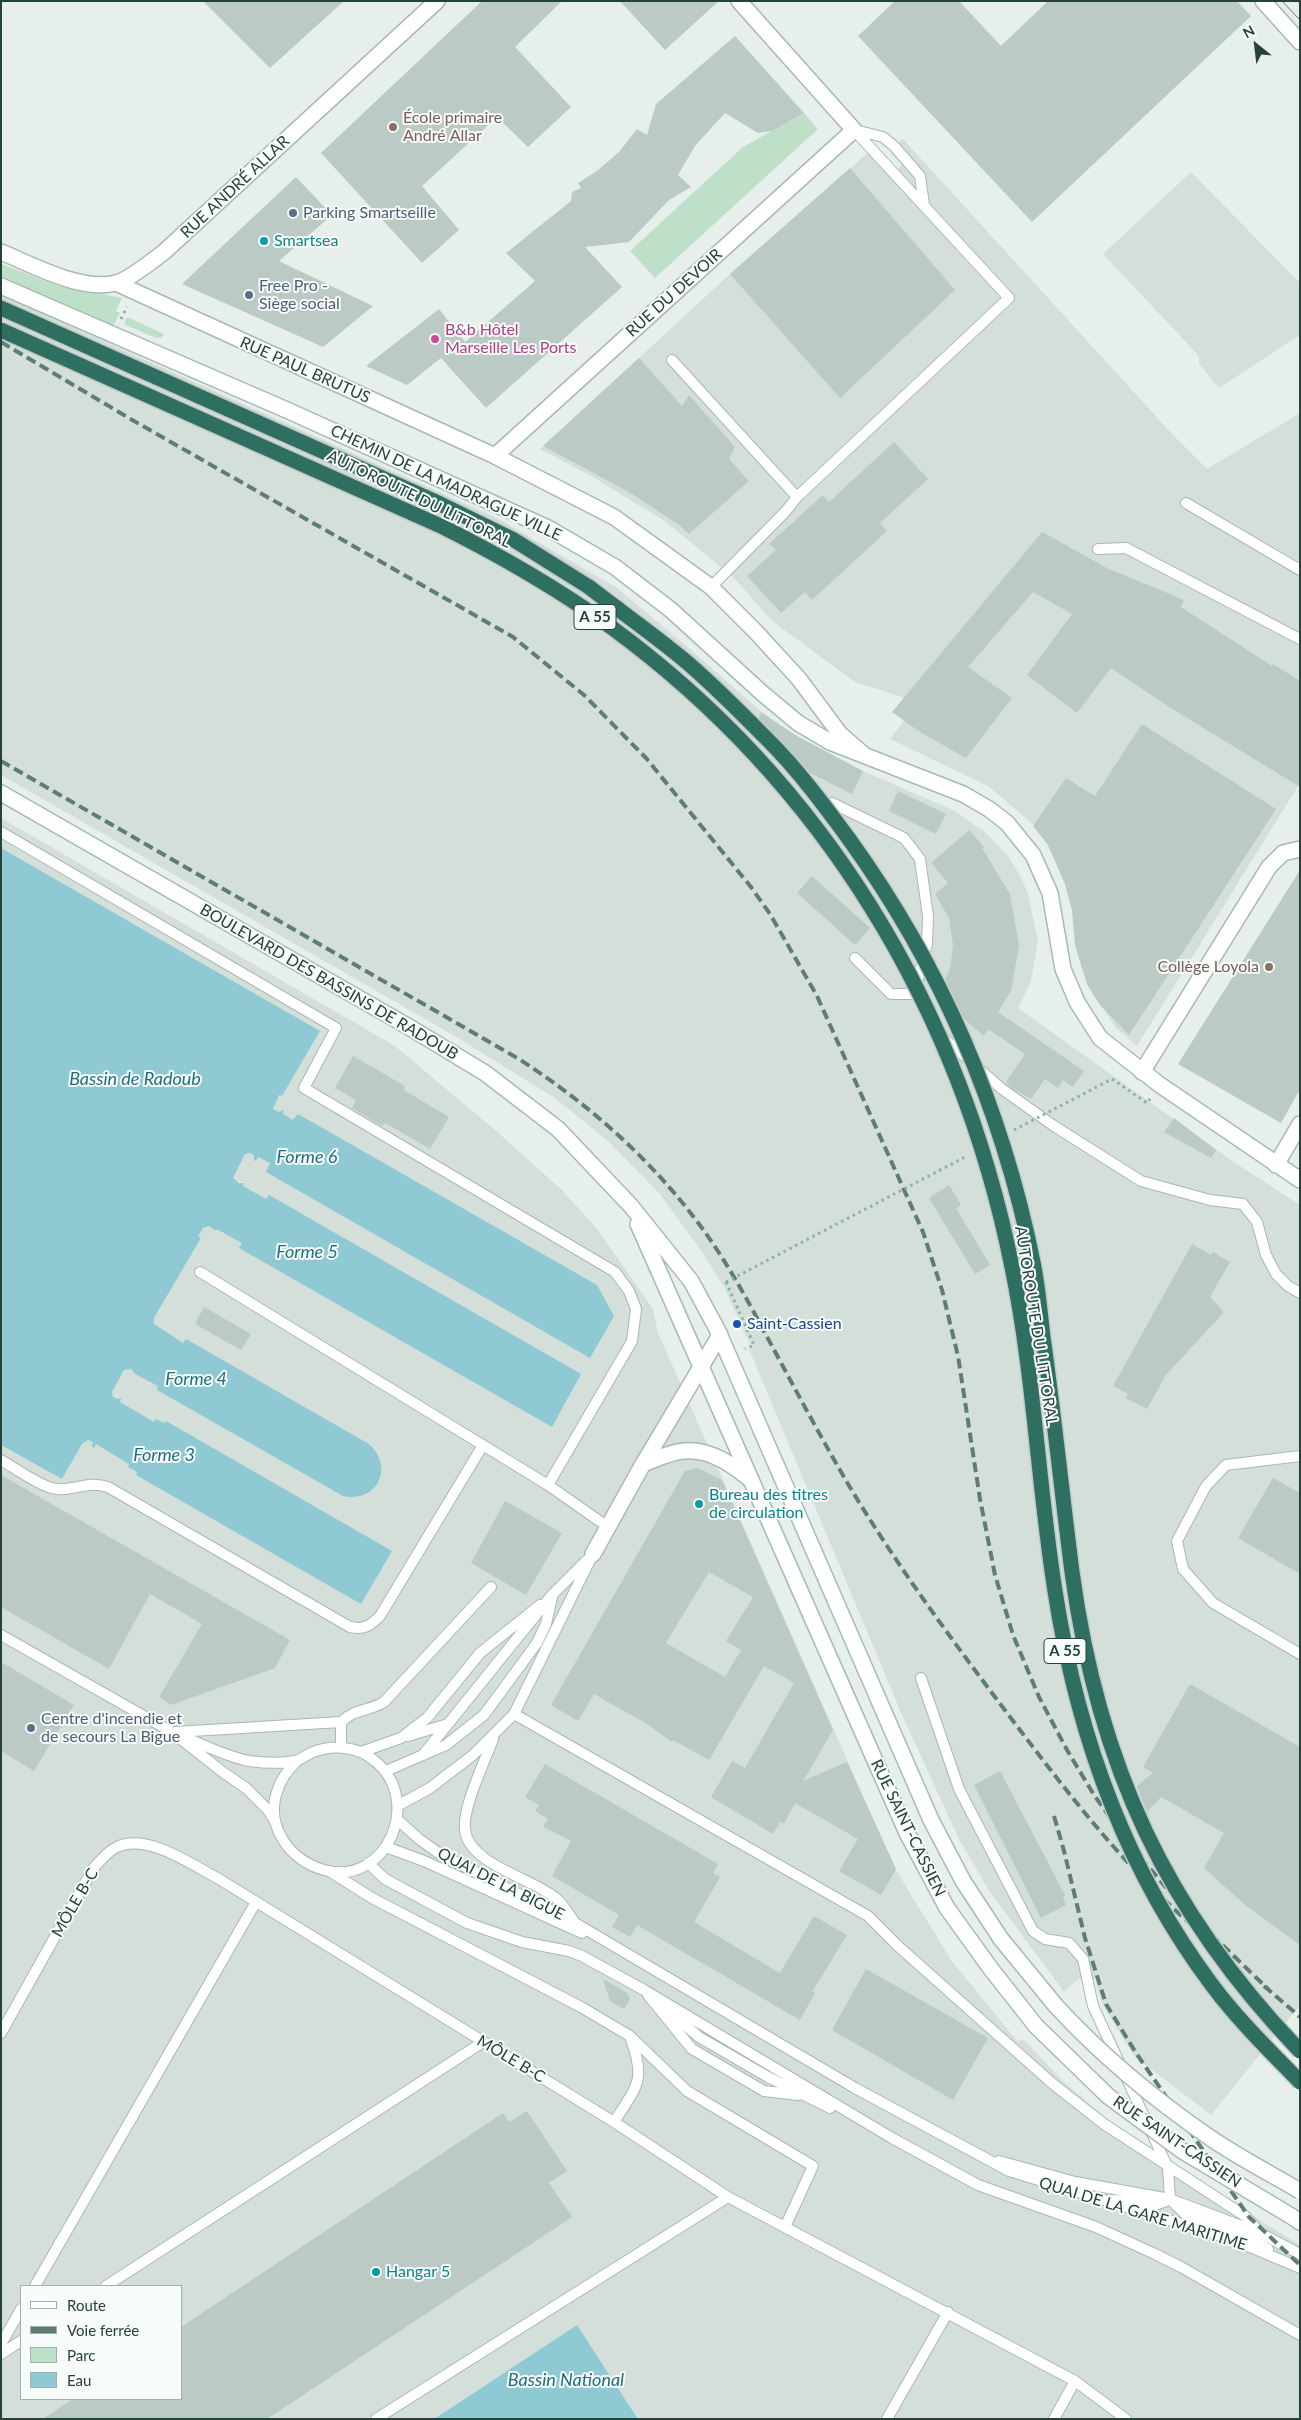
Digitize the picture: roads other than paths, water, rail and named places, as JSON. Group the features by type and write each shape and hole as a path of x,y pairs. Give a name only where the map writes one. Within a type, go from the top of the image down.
{"highway":[{"name":"AUTOROUTE DU LITTORAL","path":"1,308 434,501 514,540 589,587 684,660 771,743 823,803 905,921 927,963 962,1032 987,1094 1004,1149 1033,1262 1073,1577 1087,1658 1118,1769 1143,1830 1164,1870 1214,1951 1262,2012 1300,2052"},
{"name":"AUTOROUTE DU LITTORAL","path":"1,330 442,527 494,553 546,584 609,626 665,670 712,713 756,756 791,795 839,858 911,973 942,1039 996,1193 1014,1272 1025,1347 1054,1590 1070,1678 1090,1749 1112,1811 1136,1862 1174,1928 1213,1987 1300,2082"}],"street":[{"name":"RUE ANDRÉ ALLAR","path":"116,283 164,252 437,1"},
{"path":"739,1 854,130"},
{"path":"1262,1 1300,42"},
{"name":"RUE DU DEVOIR","path":"495,456 854,130"},
{"path":"1,252 61,278 93,284 116,283"},
{"name":"RUE PAUL BRUTUS","path":"116,283 495,456 614,517 711,587 800,680 840,734 863,754"},
{"name":"CHEMIN DE LA MADRAGUE VILLE","path":"1,286 298,415 548,528 615,567 664,605 798,723 830,742 963,794 989,809 1007,823 1033,855 1050,894 1063,969 1077,1002 1100,1038 1142,1072 1300,1180"},
{"name":"BOULEVARD DES BASSINS DE RADOUB","path":"1,793 409,1027 485,1073 558,1129 631,1206 691,1281 720,1336"},
{"path":"1142,1072 1269,867 1283,853 1300,849"},
{"path":"1276,1165 1300,1124"},
{"name":"BOULEVARD DES BASSINS DE RADOUB","path":"631,1206 700,1367"},
{"path":"593,1554 643,1464 720,1336"},
{"name":"RUE SAINT-CASSIEN","path":"720,1336 931,1820 963,1881 1001,1939 1083,2036 1128,2076 1212,2139 1300,2191"},
{"name":"RUE SAINT-CASSIEN","path":"700,1367 907,1833 948,1908 991,1969 1036,2026 1108,2096 1181,2150 1295,2219"},
{"path":"643,1464 675,1452 695,1451 734,1466 751,1480"}],"lane":[{"path":"711,587 786,511 797,497 1009,298 854,130"},
{"path":"854,130 883,137 894,146 920,176 924,205"},
{"path":"672,360 797,497"},
{"path":"1186,502 1300,570"},
{"path":"1098,549 1126,548 1300,639"},
{"path":"832,803 904,838 920,859 928,916 927,944 916,980 915,994 919,1007 930,1026 991,1080 1070,1136 1141,1181 1210,1200 1243,1204 1257,1222 1266,1255 1276,1274 1288,1286 1300,1293"},
{"path":"1,832 336,1028 304,1088 615,1272 629,1291 636,1309 632,1340 548,1485"},
{"path":"855,958 891,994 915,994"},
{"path":"200,1272 548,1485 608,1526"},
{"path":"1,1460 50,1487 64,1489 90,1483 108,1487 350,1627 359,1629 367,1628 380,1616 483,1445"},
{"path":"1300,1456 1226,1465 1206,1486 1176,1541 1183,1569 1213,1603 1300,1654"},
{"path":"423,1755 552,1595 593,1554"},
{"path":"399,1805 430,1788 494,1736 514,1714 593,1554"},
{"path":"172,1732 341,1722 353,1712 369,1709 384,1702 491,1587"},
{"path":"401,1738 427,1718 480,1653 552,1595"},
{"path":"386,1771 446,1744 484,1715 537,1643 546,1624 552,1595"},
{"path":"1,1635 172,1732 246,1788 268,1810 282,1840 294,1855 310,1866 329,1871 342,1871 368,1863 386,1847 398,1820 399,1805 395,1787 386,1771 374,1760 361,1752 341,1747 325,1748 310,1753 297,1761 286,1774 278,1789 274,1805 275,1822"},
{"path":"921,1678 959,1789 1033,1931 1045,1939 1070,1943 1083,1959 1093,2006 1168,2168 1170,2200 1185,2214 1245,2236 1286,2262"},
{"name":"RUE SAINT-CASSIEN","path":"514,1714 868,1916 898,1946 1053,2084 1104,2124 1168,2168 1245,2216 1260,2233"},
{"path":"341,1722 341,1747"},
{"path":"361,1752 448,1724"},
{"path":"172,1732 248,1760 279,1763 297,1761"},
{"path":"494,1736 468,1804 465,1830 470,1843 486,1858 556,1899 575,1923"},
{"name":"QUAI DE LA BIGUE","path":"398,1820 419,1839 440,1854 575,1923 803,2057"},
{"name":"MÔLE B-C","path":"1,2033 93,1869 105,1854 116,1847 132,1842 154,1846 219,1879 614,2122 728,2197 1075,2381 1126,2419"},
{"name":"QUAI DE LA BIGUE","path":"386,1847 424,1861 609,1944"},
{"path":"368,1863 385,1879 467,1923 522,1942 569,1951 582,1956 644,1990 892,2138 978,2185 1096,2227 1181,2267 1300,2335"},
{"path":"329,1871 372,1898 580,2007 630,2036 687,2091 813,2166 785,2227"},
{"path":"35,2285 256,1902"},
{"path":"644,1990 699,2038 807,2096 892,2138"},
{"path":"644,1990 692,2049 764,2091 807,2096"},
{"path":"614,2122 638,2082 640,2070 630,2036"},
{"path":"108,2285 483,2042"},
{"name":"QUAI DE LA GARE MARITIME","path":"803,2057 1009,2171 1231,2239 1300,2268"},
{"name":"QUAI DE LA GARE MARITIME","path":"986,2158 1075,2182 1170,2200 1260,2233 1300,2254"},
{"path":"376,2419 728,2197"},
{"path":"1099,2200 1127,2201 1152,2206 1170,2200"},
{"path":"1,2344 20,2311"},
{"path":"887,2419 948,2312"},
{"path":"1,2354 20,2342"},
{"path":"1054,2419 1075,2381"}],"water":[{"path":"1,848 320,1031 282,1096 279,1095 273,1109 279,1112 284,1110 283,1114 293,1120 298,1114 597,1285 614,1316 590,1358 266,1172 270,1163 258,1157 256,1161 254,1160 254,1155 250,1153 245,1154 233,1178 239,1183 244,1183 243,1186 266,1199 269,1195 581,1374 552,1427 239,1248 242,1243 209,1226 203,1228 198,1236 201,1238 154,1318 154,1324 183,1343 186,1339 369,1444 377,1453 381,1463 381,1473 378,1482 373,1489 365,1494 355,1497 343,1496 157,1390 158,1386 135,1374 131,1369 124,1370 112,1392 113,1397 117,1399 122,1398 120,1402 154,1422 156,1419 164,1423 166,1421 392,1551 361,1604 136,1475 137,1472 128,1467 129,1464 96,1444 94,1448 92,1447 93,1442 88,1440 82,1444 62,1479 1,1445"},
{"name":"Bassin National","path":"577,2325 638,2419 434,2419"}],"tram line":[{"path":"1282,1 1300,20"}],"railway":[{"path":"1,342 134,421 513,637 584,695 646,758 751,887 770,914 817,996 923,1232 942,1290 958,1356 980,1499 995,1575 1013,1635 1039,1697 1067,1750 1094,1795 1127,1841 1179,1903 1269,1990"},
{"path":"1,761 519,1059 571,1095 641,1157 683,1203 719,1253 851,1489 887,1547 946,1631 1028,1741 1094,1824 1142,1877 1193,1926"},
{"path":"1054,1816 1085,1938 1106,2004 1136,2053 1249,2217 1300,2265"},
{"path":"1264,1986 1300,2017"}],"place":[{"name":"École primaire André Allar","path":"393,127"},
{"name":"Parking Smartseille","path":"293,213"},
{"name":"Smartsea","path":"264,241"},
{"name":"Free Pro - Siège social","path":"249,295"},
{"name":"B&b Hôtel Marseille Les Ports","path":"435,339"},
{"name":"Collège Loyola","path":"1269,967"},
{"name":"Saint-Cassien","path":"737,1324"},
{"name":"Bureau des titres de circulation","path":"699,1504"},
{"name":"Centre d'incendie et de secours La Bigue","path":"31,1728"},
{"name":"Hangar 5","path":"376,2272"}],"water label":[{"name":"Bassin de Radoub","path":"135,1079"},
{"name":"Forme 6","path":"307,1157"},
{"name":"Forme 5","path":"307,1252"},
{"name":"Forme 4","path":"196,1379"},
{"name":"Forme 3","path":"164,1455"}]}
